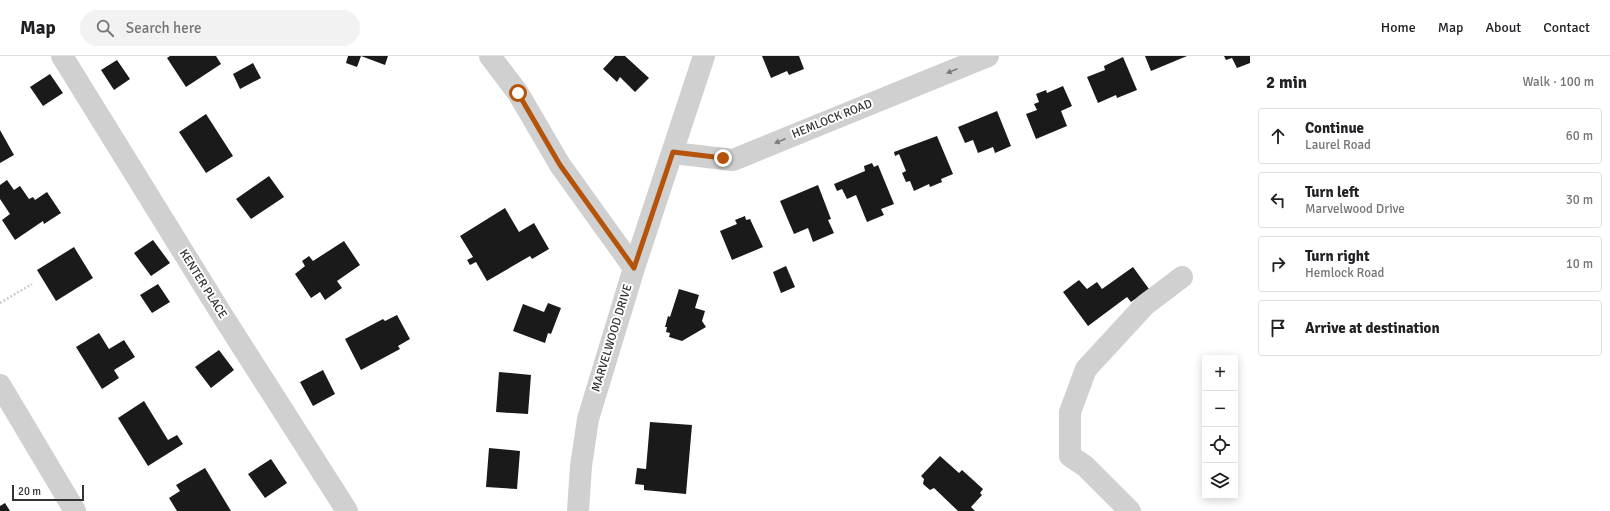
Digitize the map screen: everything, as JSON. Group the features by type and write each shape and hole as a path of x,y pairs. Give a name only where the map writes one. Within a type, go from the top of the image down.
{"street":[{"name":"KENTER PLACE","path":"62,56 220,312 347,511"},
{"path":"490,56 518,93 560,165 634,268"},
{"name":"MARVELWOOD DRIVE","path":"578,511 583,451 588,419 634,268 704,56"},
{"name":"HEMLOCK ROAD","path":"673,152 734,160 988,56"},
{"path":"1130,511 1085,466 1070,456 1070,412 1086,369 1145,305 1182,277"},
{"path":"0,385 75,511"}],"path":[{"path":"0,303 32,284"}],"building":[{"path":"170,56 216,56 221,64 186,87 167,58"},
{"path":"348,56 361,56 357,67 346,63"},
{"path":"361,56 388,56 385,65"},
{"path":"615,56 625,56 649,78 635,92 620,77 617,82 603,69"},
{"path":"762,56 799,56 804,69 789,75 787,71 771,78"},
{"path":"1145,56 1187,56 1151,71"},
{"path":"1224,56 1250,56 1250,63 1237,68 1232,58 1226,60"},
{"path":"1123,57 1137,90 1117,98 1116,95 1098,103 1087,77 1105,70 1104,66"},
{"path":"117,60 130,79 114,90 101,70"},
{"path":"253,63 261,78 240,89 233,74"},
{"path":"50,74 63,93 43,106 30,87"},
{"path":"1063,86 1072,106 1061,111 1067,126 1036,139 1026,114 1037,110 1034,104 1039,102 1036,94 1046,90 1047,93"},
{"path":"997,111 1011,146 995,153 993,147 978,153 973,140 965,143 958,127"},
{"path":"206,114 233,156 206,173 179,132"},
{"path":"0,130 14,155 0,163"},
{"path":"937,136 953,174 941,179 942,182 930,187 929,184 914,191 910,181 906,182 902,173 906,171 899,154 895,156 894,152"},
{"path":"872,163 874,167 878,165 894,204 881,209 884,215 867,222 856,195 847,199 842,189 837,191 834,184 865,171 864,166"},
{"path":"269,176 284,197 251,219 236,199"},
{"path":"7,180 14,190 20,186 29,199 33,197 35,200 47,192 61,213 44,224 43,221 15,240 2,220 10,214 0,199 0,185"},
{"path":"818,185 831,219 828,220 834,233 813,242 808,228 794,234 780,201"},
{"path":"505,208 519,232 534,223 549,249 532,259 530,256 487,281 476,262 470,265 467,260 473,257 460,236"},
{"path":"745,216 746,220 750,219 763,247 732,260 720,231 737,224 735,220"},
{"path":"153,240 170,263 151,276 134,253"},
{"path":"344,241 360,265 337,281 342,288 325,300 320,292 311,298 295,274 305,266 302,261 309,256 313,261"},
{"path":"74,247 93,278 56,301 37,270"},
{"path":"786,266 795,287 781,293 773,272"},
{"path":"1133,267 1149,289 1131,302 1127,297 1088,326 1063,292 1079,280 1087,289 1097,282 1102,289"},
{"path":"158,284 170,302 152,313 140,295"},
{"path":"679,289 699,295 695,308 705,311 702,321 706,327 682,341 669,337 670,333 666,332 667,327 665,327 668,316 670,317"},
{"path":"548,303 561,308 551,334 548,333 545,343 513,331 523,304 544,312"},
{"path":"397,315 410,339 398,346 400,349 361,370 345,339 383,319 385,321"},
{"path":"99,333 109,349 124,340 135,357 114,370 119,378 102,389 76,347"},
{"path":"219,350 234,370 211,388 195,367"},
{"path":"323,370 335,394 313,406 300,382"},
{"path":"499,372 531,375 528,414 496,412"},
{"path":"144,401 168,440 177,435 183,444 148,466 118,418"},
{"path":"650,422 692,425 686,494 644,490 644,485 635,484 637,468 646,469"},
{"path":"489,448 520,451 517,489 486,487"},
{"path":"940,456 959,473 962,470 983,489 980,493 982,495 971,507 975,511 958,511 934,488 930,490 923,484 924,479 921,476"},
{"path":"271,459 287,483 265,498 248,474"},
{"path":"205,468 231,511 177,511 169,498 180,491 176,485"},
{"path":"5,503 10,511 0,511 0,506"}],"route":[{"path":"518,93 560,165 634,268 673,152 723,158"}]}
